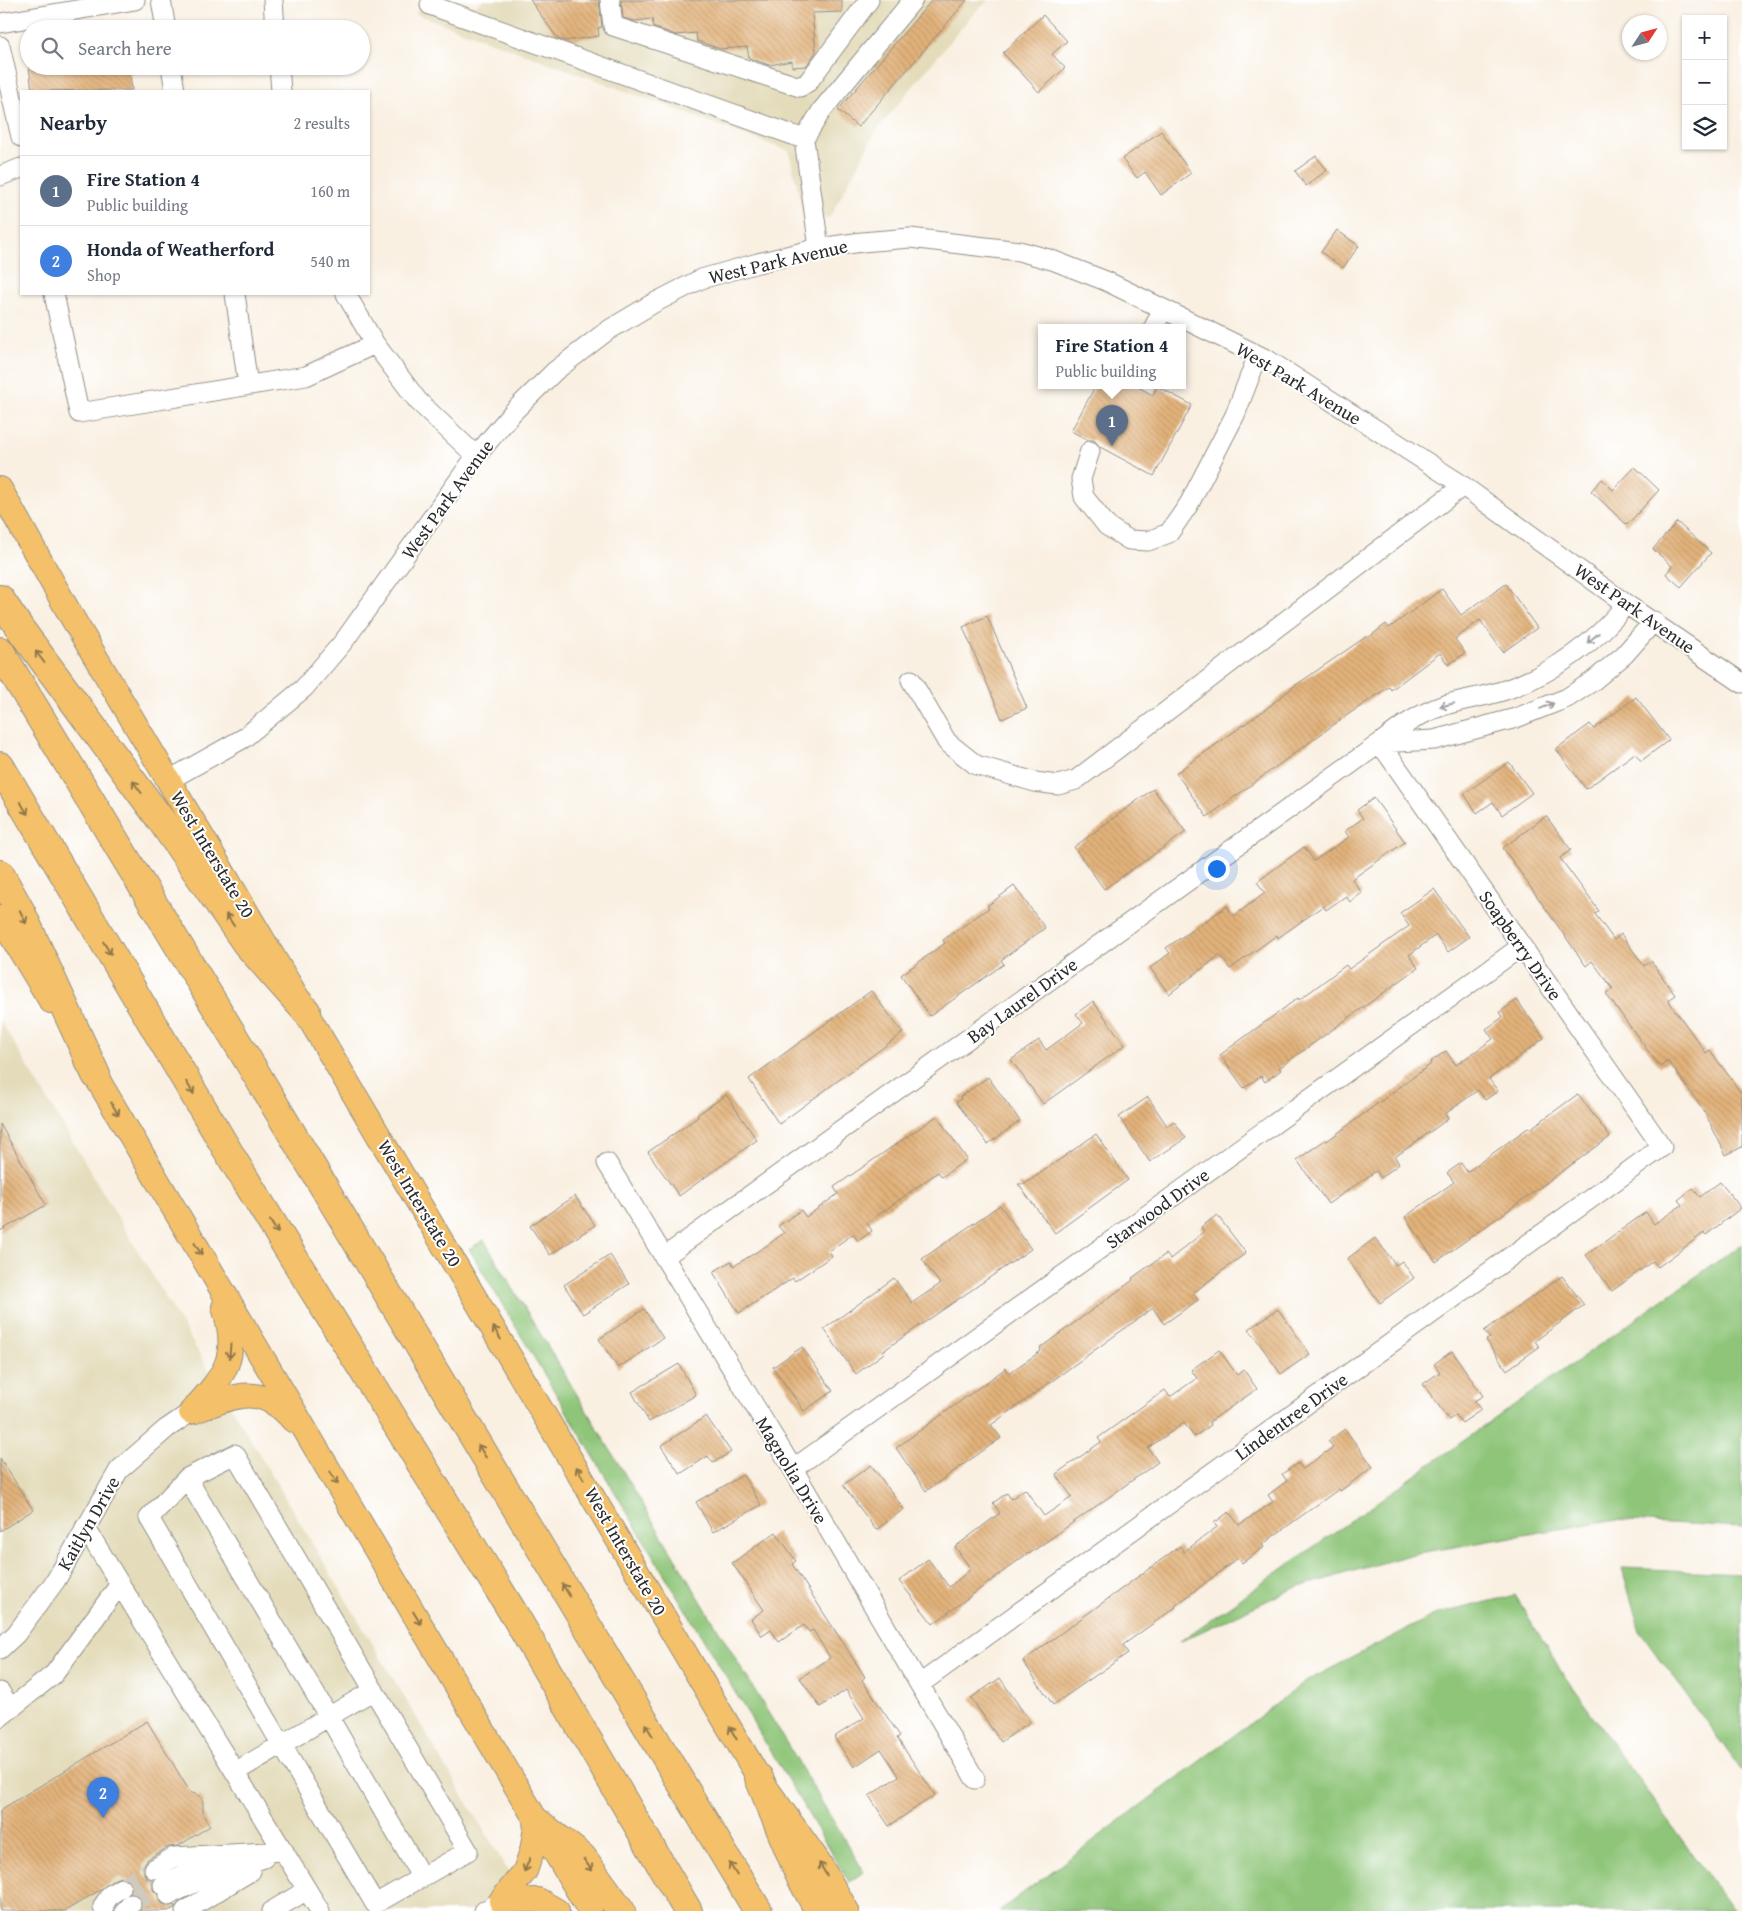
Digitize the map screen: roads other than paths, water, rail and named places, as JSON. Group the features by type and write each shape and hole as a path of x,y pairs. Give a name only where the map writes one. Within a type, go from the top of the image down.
{"highway":[{"path":"0,599 162,820 246,943 306,1011"},
{"path":"0,651 242,1050 758,1911"},
{"path":"0,766 235,1164 514,1614 688,1911"},
{"path":"0,874 21,912 96,1075"},
{"path":"759,1778 800,1876 819,1911"},
{"path":"537,1822 582,1857 621,1911"}],"main road":[{"name":"West Interstate 20","path":"0,489 70,614 759,1778 818,1861 848,1911"},
{"path":"0,917 96,1075 590,1911"},
{"name":"Kaitlyn Drive","path":"191,1412 217,1384 229,1363 231,1327 211,1270"},
{"name":"Kaitlyn Drive","path":"191,1412 232,1396 252,1395 272,1401 289,1415 314,1443"},
{"path":"492,1906 525,1871 532,1851 537,1822"},
{"path":"492,1906 538,1900 557,1911"}],"street":[{"path":"0,23 135,0"},
{"path":"162,0 165,20"},
{"path":"273,0 274,20"},
{"path":"610,0 613,26 800,87 808,82 869,0"},
{"path":"819,248 804,139 822,110 913,0"},
{"path":"430,5 804,139"},
{"path":"0,46 20,133"},
{"path":"172,75 175,90"},
{"path":"280,75 281,90"},
{"path":"0,176 20,168"},
{"name":"West Park Avenue","path":"169,780 244,738 304,688 344,641 476,456 513,412 555,371 607,331 644,308 701,279 819,248 910,238 1019,250 1052,260 1106,281 1268,360 1463,486 1626,604 1654,621 1742,683"},
{"path":"54,295 79,413 306,376 375,344"},
{"path":"235,295 248,385"},
{"path":"347,295 375,344 418,401 476,456"},
{"path":"1155,324 1163,308"},
{"path":"1090,451 1081,479 1084,497 1107,526 1129,540 1148,541 1169,533 1189,504 1235,415 1258,355"},
{"path":"911,680 948,742 976,765 1035,782 1058,785 1076,780 1463,486"},
{"name":"Bay Laurel Drive","path":"664,1257 1414,719 1436,708 1507,690 1537,677 1565,660 1608,625 1626,604"},
{"path":"1380,743 1434,740 1516,718 1567,698 1593,681 1624,655 1654,621"},
{"path":"1507,690 1516,718"},
{"name":"Soapberry Drive","path":"1380,743 1662,1147"},
{"name":"Starwood Drive","path":"792,1469 1522,946"},
{"name":"Lindentree Drive","path":"920,1684 1662,1147"},
{"name":"Magnolia Drive","path":"607,1163 792,1469 975,1779"},
{"name":"Kaitlyn Drive","path":"0,1649 16,1634 56,1580 119,1470 166,1429 191,1412"},
{"path":"235,1454 374,1690 468,1851 375,1904 149,1518 187,1478 235,1454"},
{"path":"187,1478 329,1716 422,1878"},
{"path":"85,1527 320,1911"},
{"path":"0,1692 6,1713 54,1674 120,1584"},
{"path":"235,1772 374,1690"},
{"path":"284,1852 201,1880 161,1881 174,1857 284,1852"},
{"path":"185,1911 284,1852"},
{"path":"272,1911 308,1890"},
{"path":"104,1911 103,1906 110,1895 126,1899"},
{"path":"112,1911 111,1907 126,1899"}],"tunnel":[{"path":"121,1888 154,1869"},
{"path":"131,1904 163,1885"}],"place":[{"name":"Fire Station 4","path":"1112,446"},
{"name":"Honda of Weatherford","path":"103,1818"}]}
